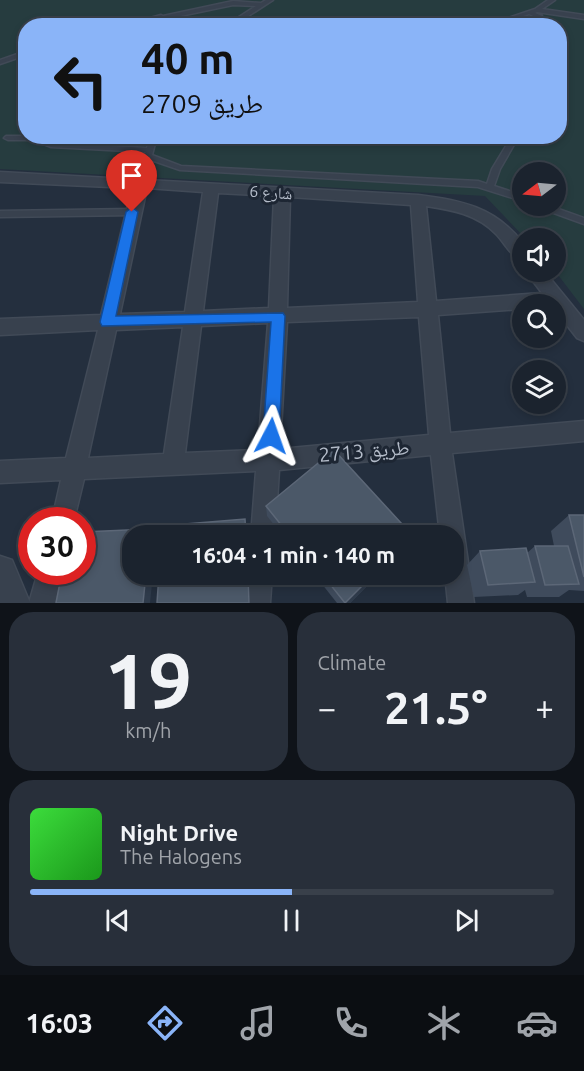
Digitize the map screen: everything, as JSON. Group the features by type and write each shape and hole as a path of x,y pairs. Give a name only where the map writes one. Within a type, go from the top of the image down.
{"street":[{"name":"شارع 6","path":"0,177 418,200 473,208 494,222 512,243"},
{"path":"66,507 132,212 141,183"},
{"path":"173,465 211,188"},
{"path":"264,525 278,316 282,193"},
{"path":"418,200 440,444 451,525"},
{"path":"543,282 552,294"},
{"path":"0,327 427,309 512,302"},
{"path":"566,311 584,333"},
{"name":"طريق 2713","path":"0,472 270,460 584,431"},
{"path":"0,572 13,603"},
{"path":"42,603 47,585"},
{"path":"257,603 259,585"},
{"path":"458,585 460,603"}],"lane":[{"path":"241,18 270,0"},
{"path":"512,18 534,11 552,0"},
{"path":"157,18 233,3 261,5"},
{"path":"534,11 584,17"},
{"path":"534,11 540,18"},
{"path":"0,62 18,56"},
{"path":"8,138 18,138"},
{"path":"49,144 148,153 180,168 490,186 512,194"},
{"path":"141,183 151,144"},
{"path":"490,186 496,169 511,144"},
{"path":"0,214 132,212"},
{"path":"566,214 584,221"}],"green space":[{"path":"0,0 584,0 584,309 563,282 566,282 566,228 515,228 485,196 0,169"}],"building":[{"path":"334,450 403,525 281,525 266,506"},
{"path":"569,515 584,515 584,577"},
{"path":"245,519 245,525 173,525"},
{"path":"122,530 122,585 145,585 143,603 56,603 59,585 96,585 96,531"},
{"path":"535,546 568,546 579,584 545,585"},
{"path":"526,548 535,582 488,585 480,551"},
{"path":"158,585 248,585 249,603 157,603"},
{"path":"331,585 363,585 345,603"}],"route":[{"path":"132,212 107,322 278,316 271,436"}]}
